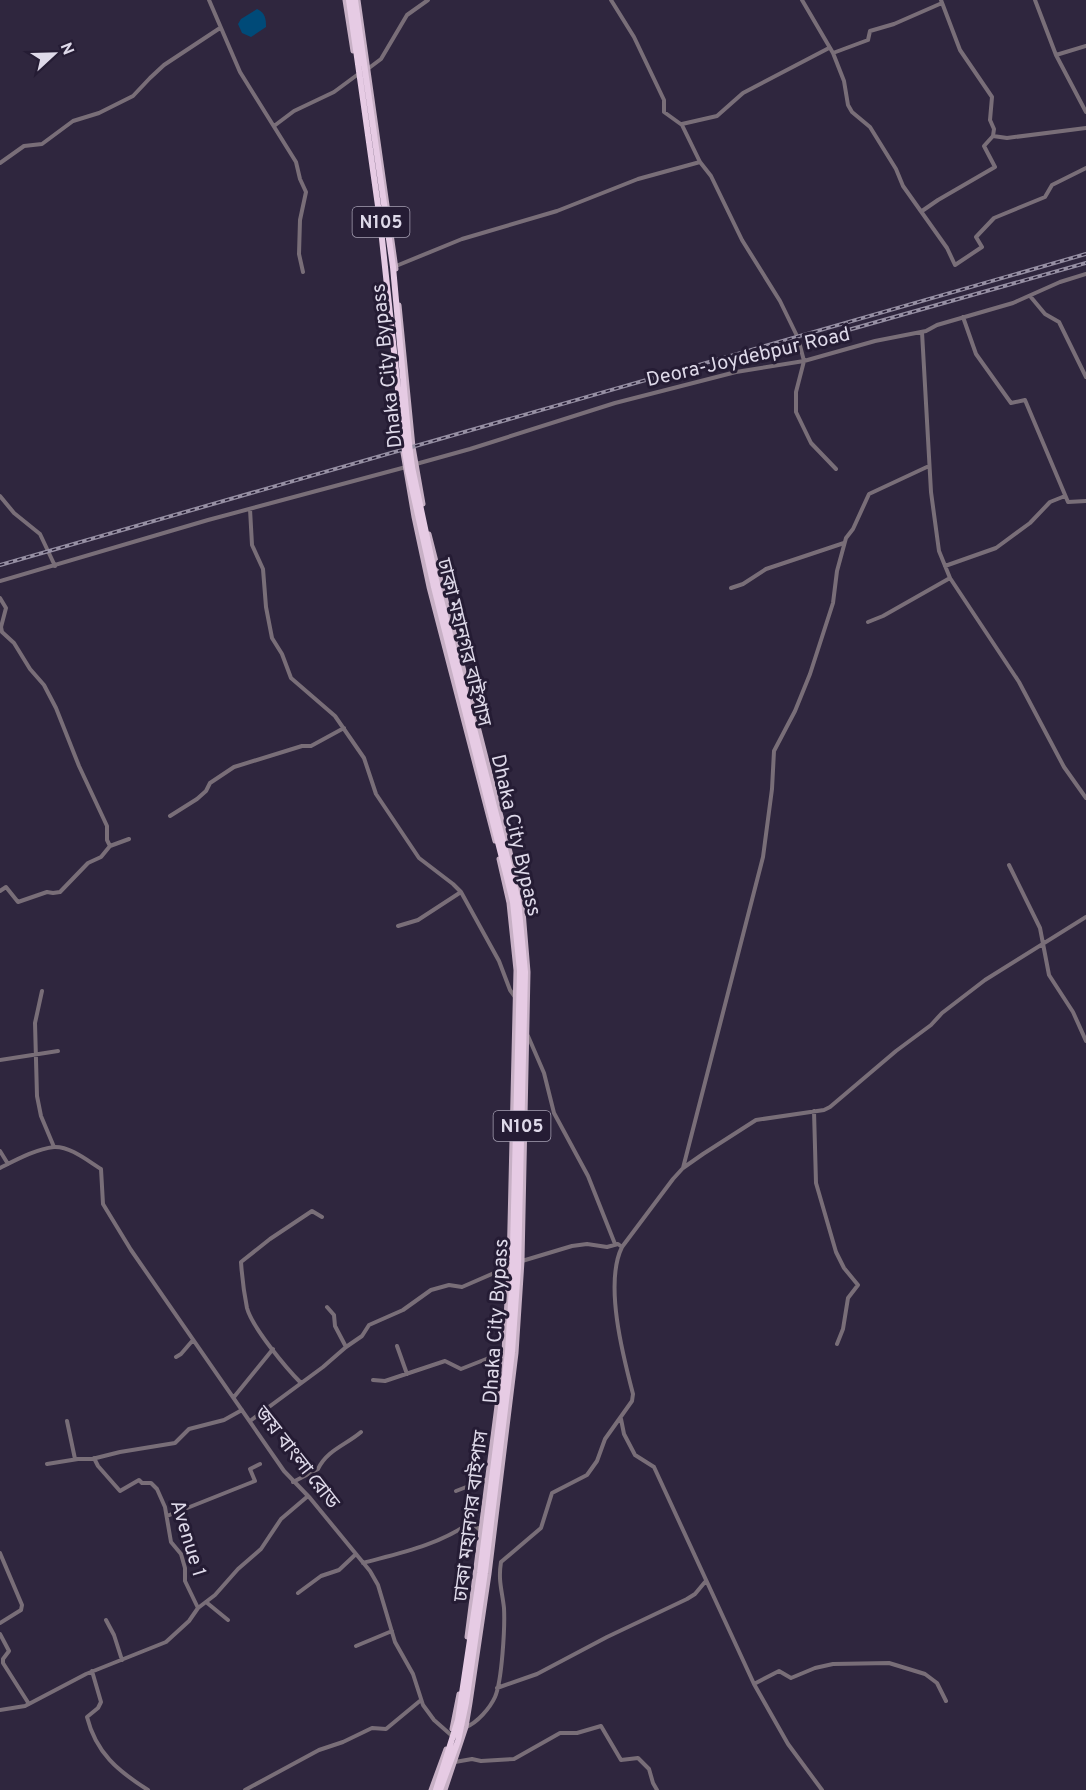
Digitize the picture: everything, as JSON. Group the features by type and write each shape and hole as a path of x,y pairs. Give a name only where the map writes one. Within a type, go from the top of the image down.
{"highway":[{"name":"ঢাকা মহানগর বাইপাস","path":"347,0 380,220 410,467 434,587 513,902 520,971 512,1287 508,1352 480,1573 458,1720 433,1790"},
{"name":"Dhaka City Bypass","path":"356,0 393,267 407,444"},
{"name":"Dhaka City Bypass","path":"410,467 436,580 518,900 525,972 518,1268 512,1352 486,1572 468,1692 458,1741 440,1790"}],"main road":[{"path":"347,0 410,467 429,587 509,903 516,970 509,1267 504,1353 463,1670 451,1735 433,1790"},
{"path":"356,0 369,68 396,266 410,467 522,899 528,972 522,1261 516,1353 485,1603 466,1727 445,1790"}],"street":[{"path":"209,0 240,72 291,150 306,192 300,220 299,254 303,272"},
{"path":"369,68 381,59 407,15 428,0"},
{"path":"610,0 634,38 664,100 664,112 682,124 700,162 711,176 742,240 780,301 798,338 804,361 796,392 796,412 811,443 836,469"},
{"path":"802,0 833,53 844,81 848,105 852,112 870,127 897,170 903,186 947,248 955,265 982,247 976,237 994,218 1045,197 1052,185 1086,168"},
{"path":"1035,0 1056,55 1085,110"},
{"path":"833,53 868,40 870,32 894,24 942,2 960,50 992,97 990,120 994,129 993,135 984,146 995,165 994,168 922,211"},
{"path":"0,163 24,146 42,144 73,121 99,113 134,96 165,65 220,28"},
{"path":"1056,55 1086,46"},
{"path":"682,124 717,116 744,93 829,48"},
{"path":"274,126 301,108 334,92 357,75"},
{"path":"993,135 1007,138 1086,128"},
{"path":"396,266 462,239 557,211 638,179 700,162"},
{"name":"Deora-Joydebpur Road","path":"0,581 250,509 410,467 615,403 736,372 804,361 875,341 922,332 1086,274"},
{"path":"1029,296 1045,314 1060,323 1086,377"},
{"path":"963,318 976,354 1011,403 1025,400 1069,503 1086,501"},
{"path":"922,332 929,466 936,536 945,567 1019,682 1064,767 1086,798"},
{"path":"683,1168 763,857 773,781 774,751 795,711 810,674 833,603 837,571 844,543 869,494 929,466"},
{"path":"0,496 14,513 40,534 55,566"},
{"path":"945,567 996,548 1030,523 1050,502 1065,496"},
{"path":"250,509 252,545 263,569 266,606 272,638 282,654 292,681 323,704 344,728 364,758 376,794 419,858 461,892 499,961 515,997"},
{"path":"731,588 743,584 766,569 844,543"},
{"path":"868,622 883,616 950,578"},
{"path":"0,598 6,608 1,627 2,632 14,643 30,669 44,685 56,708 79,766 107,826 107,840 110,846"},
{"path":"170,816 197,799 206,791 210,783 234,767 302,746 311,746 344,728"},
{"path":"0,891 6,887 18,902 47,892 60,892 88,863 110,846 129,839"},
{"path":"1010,865 1037,919 1049,975 1073,1012 1086,1041"},
{"path":"398,927 418,920 461,892"},
{"path":"466,1727 474,1723 492,1702 497,1688 504,1608 499,1578 501,1562 541,1528 552,1493 587,1475 597,1461 605,1439 631,1405 633,1398 622,1353 614,1286 617,1257 622,1247 683,1168 756,1120 830,1107 985,980 1086,917"},
{"path":"0,1168 54,1147 41,1116 37,1096 35,1023 42,991"},
{"path":"528,1035 544,1073 554,1113 588,1176 615,1244"},
{"path":"0,1060 58,1051"},
{"path":"814,1111 816,1183 836,1252 844,1268 858,1285 848,1298 843,1329 837,1344"},
{"name":"জয় বাংলা রোড","path":"54,1147 70,1151 101,1169 103,1204 131,1250 293,1482 308,1496 356,1554 378,1585 397,1646 413,1674 421,1700 427,1712 451,1735"},
{"path":"0,1151 9,1164"},
{"path":"301,1383 289,1371 253,1322 247,1309 241,1262 312,1211 322,1218"},
{"path":"522,1261 572,1246 587,1244 607,1247 615,1244 622,1247"},
{"path":"250,1421 362,1336 369,1325 403,1310 431,1290 449,1285 462,1287 509,1267"},
{"path":"327,1307 334,1315 335,1326 346,1347"},
{"path":"176,1357 193,1340"},
{"path":"397,1346 407,1374"},
{"path":"234,1397 273,1349"},
{"path":"373,1380 385,1381 445,1361 461,1369 504,1353"},
{"path":"47,1464 175,1443 189,1429 224,1420 242,1410"},
{"path":"621,1418 630,1447 635,1455 654,1467 705,1582 720,1609 754,1684 789,1744 822,1790"},
{"path":"67,1421 75,1459"},
{"path":"293,1482 318,1468 326,1456 361,1432"},
{"name":"Avenue 1","path":"94,1458 98,1466 120,1491 137,1480 153,1484 167,1516 171,1542 181,1554 185,1568 185,1581 198,1608"},
{"path":"167,1516 255,1481 250,1469 260,1464"},
{"path":"456,1491 487,1479"},
{"path":"0,1710 29,1704 92,1671 166,1642 189,1621 198,1608 261,1549 281,1519 308,1496"},
{"path":"363,1563 405,1553 443,1539 471,1522 481,1531"},
{"path":"0,1553 22,1605 21,1610 0,1623"},
{"path":"298,1593 321,1576 339,1570 356,1554"},
{"path":"497,1688 537,1674 687,1599 695,1594 705,1582"},
{"path":"206,1602 228,1620"},
{"path":"106,1620 115,1637 122,1660"},
{"path":"356,1646 392,1631"},
{"path":"0,1634 9,1649 3,1663 29,1704"},
{"path":"754,1684 779,1671 791,1678 815,1668 833,1664 883,1663 902,1666 925,1674 937,1683 946,1701"},
{"path":"92,1671 101,1702 99,1708 87,1717 90,1725 109,1761 148,1790"},
{"path":"245,1790 319,1750 343,1742 372,1728 386,1729 421,1700"},
{"path":"455,1762 472,1759 481,1761 514,1759 560,1733 577,1733 601,1726 623,1762 638,1758 646,1765 657,1790"}],"water":[{"path":"257,9 264,16 266,27 251,37 242,33 238,24 241,19"}],"railway":[{"path":"0,565 1086,254"},
{"path":"834,334 1086,263"}]}
